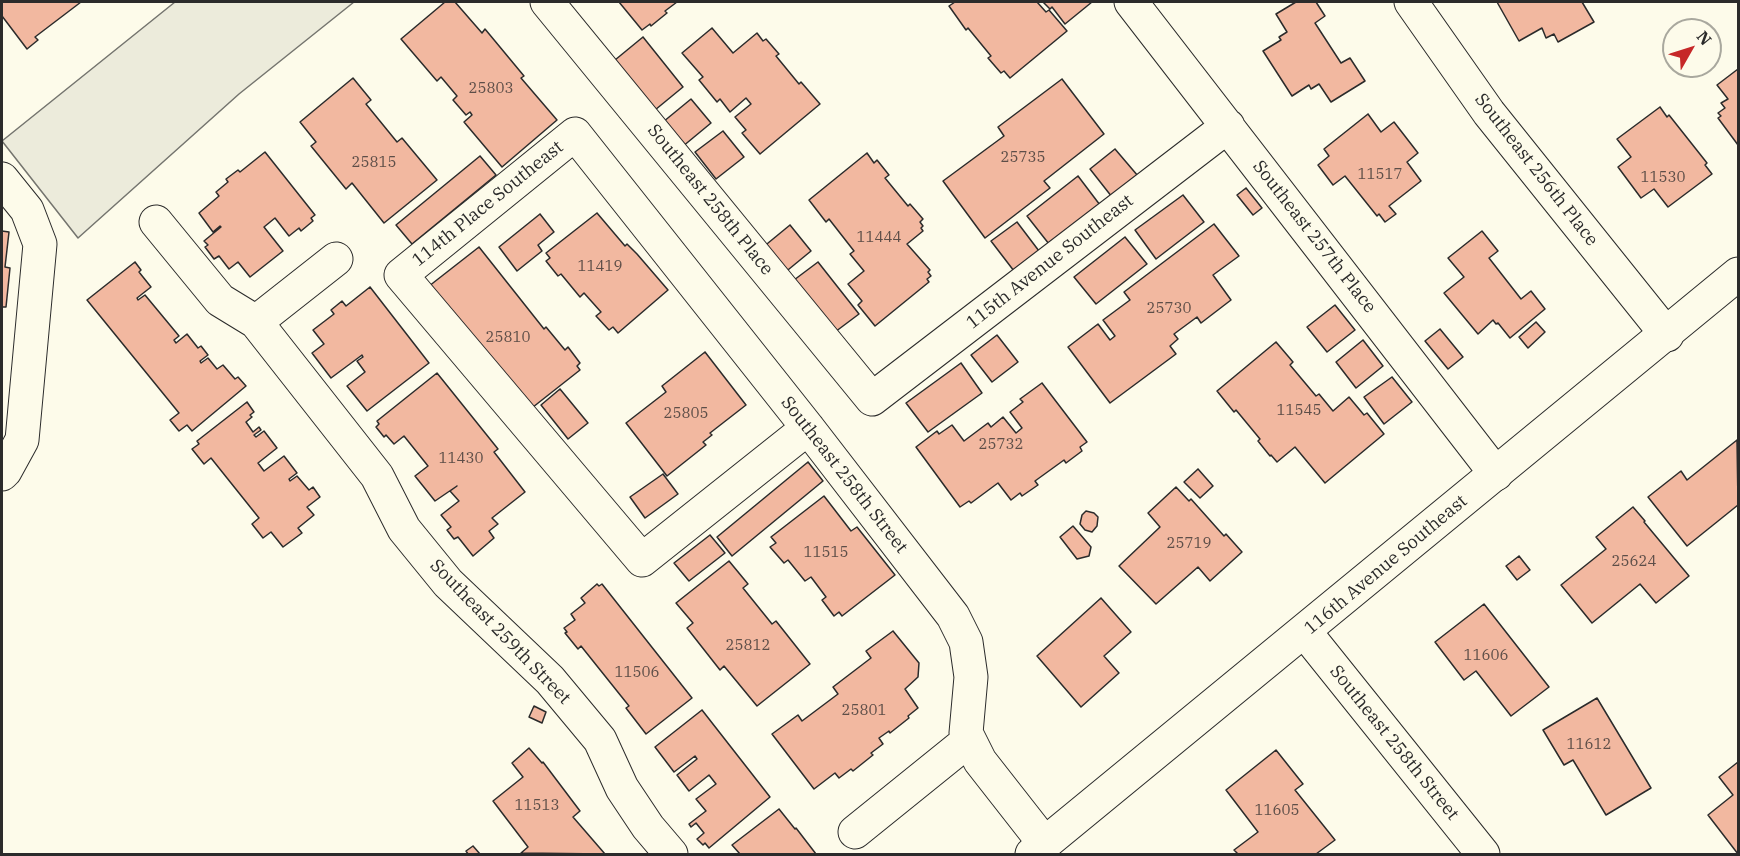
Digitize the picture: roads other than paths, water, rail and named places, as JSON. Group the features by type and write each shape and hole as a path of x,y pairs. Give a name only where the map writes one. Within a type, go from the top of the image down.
{"street":[{"name":"Southeast 258th Place","path":"547,2 872,399"},
{"name":"Southeast 257th Place","path":"1131,2 1496,474"},
{"name":"Southeast 256th Place","path":"1411,2 1489,113 1667,335"},
{"name":"115th Avenue Southeast","path":"872,399 1228,126"},
{"name":"114th Place Southeast","path":"575,134 401,275 642,560 808,428"},
{"name":"Southeast 258th Street","path":"575,134 808,428 953,616 966,642 971,677 966,733 980,761 1038,849"},
{"path":"2,178 27,210 40,244 22,440 2,474"},
{"path":"156,222 220,300 256,322 336,259"},
{"name":"116th Avenue Southeast","path":"1038,849 1667,335 1738,274"},
{"name":"Southeast 259th Street","path":"256,322 377,476 404,529 448,583 550,680 600,740 622,788 648,827 671,855"},
{"name":"Southeast 258th Street","path":"1305,632 1483,855"},
{"path":"855,831 969,740"}]}
